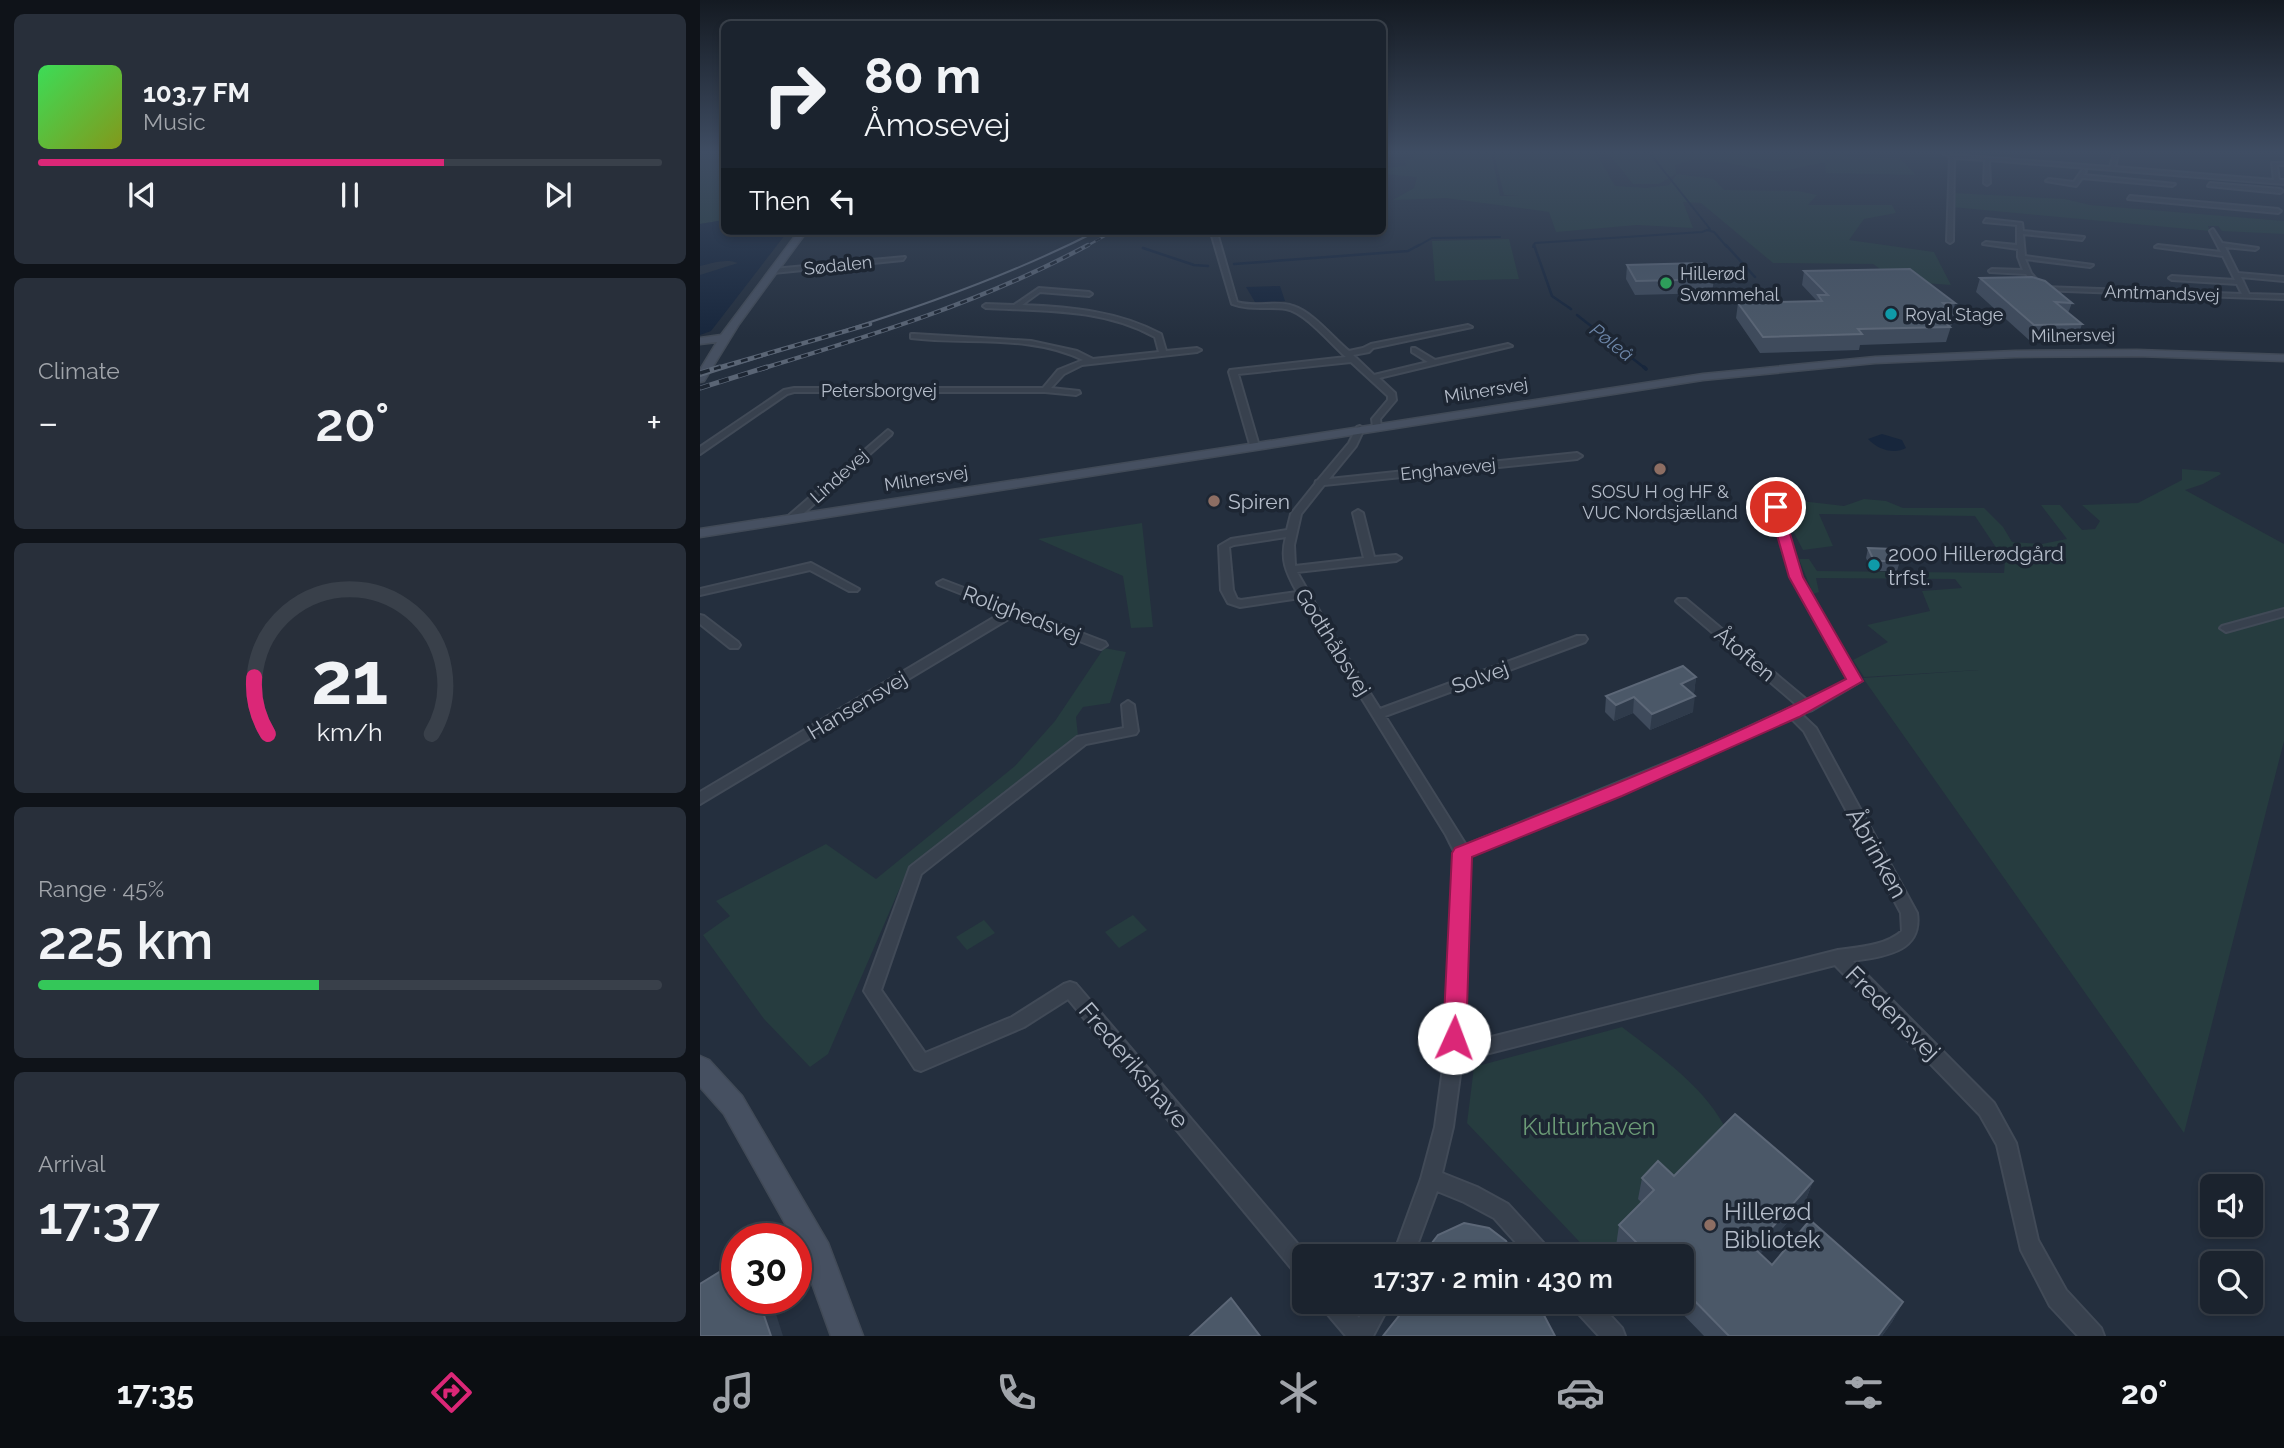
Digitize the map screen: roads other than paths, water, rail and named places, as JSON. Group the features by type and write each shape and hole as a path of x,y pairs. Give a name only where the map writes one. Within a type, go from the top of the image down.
{"street":[{"path":"1950,241 1951,213"},
{"path":"1986,221 2020,224 2021,257 2025,272 1992,271"},
{"path":"2213,231 2247,296"},
{"path":"2020,232 2082,238"},
{"path":"700,379 724,340 800,235"},
{"path":"1216,235 1234,303 1245,307 1290,307 1310,320 1392,395 1392,400 1376,419 1377,427"},
{"path":"1986,244 2021,247"},
{"path":"2221,245 2255,248"},
{"path":"2158,247 2225,254"},
{"path":"2021,257 2090,265"},
{"name":"Sødalen","path":"773,271 903,258"},
{"name":"Amtmandsvej","path":"2025,272 2041,289 2284,297"},
{"path":"2172,278 2284,279"},
{"path":"1014,308 1039,290 1089,294"},
{"path":"986,306 1070,312 1138,325 1158,336 1163,354"},
{"path":"1254,446 1233,372 1351,356 1371,346 1468,327"},
{"path":"914,336 1038,345 1083,356 1090,361"},
{"path":"700,343 724,340"},
{"path":"1374,377 1508,346"},
{"path":"1045,390 1065,369 1090,361 1197,350"},
{"path":"1415,350 1434,363"},
{"name":"Milnersvej","path":"700,533 1678,380 1863,361 2070,353 2284,358"},
{"name":"Petersborgvej","path":"700,451 784,392 794,390 1045,390 1076,393"},
{"name":"Godthåbsvej","path":"1360,429 1353,444 1296,514 1291,533 1290,570 1301,594 1452,832 1462,853"},
{"name":"Lindevej","path":"791,519 888,433"},
{"name":"Enghavevej","path":"1319,483 1577,456"},
{"path":"1407,1244 1431,1180 1444,1128 1454,1054 1462,853 1616,792 1800,710 1855,681 1796,577 1776,507"},
{"path":"1358,513 1370,561"},
{"path":"1291,533 1231,542 1224,546 1227,590 1232,601 1240,604 1301,594"},
{"path":"1290,570 1396,558"},
{"path":"700,592 811,566 853,589"},
{"name":"Rolighedsvej","path":"943,583 1101,645"},
{"name":"Åtoften","path":"1682,601 1800,710"},
{"name":"Hansensvej","path":"700,799 1014,611"},
{"path":"2226,628 2284,612"},
{"path":"700,618 734,645"},
{"name":"Solvej","path":"1378,714 1581,639"},
{"name":"Frederikshave","path":"1128,705 1131,730 1082,740 915,871 872,991 921,1063 1018,1022 1070,989 1292,1254"},
{"name":"Åbrinken","path":"1800,710 1909,913 1911,925 1908,935 1894,945 1838,957"},
{"name":"Fredensvej","path":"1454,1054 1838,957 1987,1109 2006,1143 2028,1243 2058,1298 2093,1336"},
{"path":"700,1068 733,1105 817,1253 847,1336"},
{"path":"1431,1180 1470,1194 1501,1211 1531,1244"},
{"path":"1342,1314 1360,1336 1373,1314"},
{"path":"1594,1314 1614,1336"}],"water":[{"path":"721,220 721,235 785,235 711,331 700,335 700,275 738,263 724,261 700,266 700,224"},
{"path":"1280,286 1285,301 1255,302 1246,287"},
{"path":"1882,434 1902,440 1906,448 1886,450 1868,439"}],"waterway":[{"name":"Pøleå","path":"1698,213 1710,229 1707,230"},
{"name":"Pøleå","path":"1534,245 1707,230"},
{"path":"1707,230 1714,232 1727,247"},
{"path":"1416,247 1432,238 1500,237"},
{"path":"1234,264 1408,251 1419,245"},
{"name":"Pøleå","path":"1534,245 1552,296 1571,309"},
{"path":"1726,245 1755,277"},
{"path":"1143,248 1194,265 1208,266"},
{"name":"Pøleå","path":"1577,315 1646,369 1644,367"}],"tram line":[{"path":"700,376 902,312 1000,275 1089,235"}],"railway":[{"path":"1085,247 1107,235"},
{"path":"761,369 887,330 969,300 1088,245"},
{"path":"714,369 870,324"},
{"path":"700,373 720,367"},
{"path":"700,388 767,367"}],"place":[{"name":"Hillerød Svømmehal","path":"1666,283"},
{"name":"Royal Stage","path":"1891,314"},
{"name":"SOSU H og HF & VUC Nordsjælland","path":"1660,469"},
{"name":"Spiren","path":"1214,501"},
{"name":"2000 Hillerødgård trfst.","path":"1874,565"},
{"name":"Hillerød Bibliotek","path":"1710,1225"}],"park label":[{"name":"Kulturhaven","path":"1589,1126"}]}
